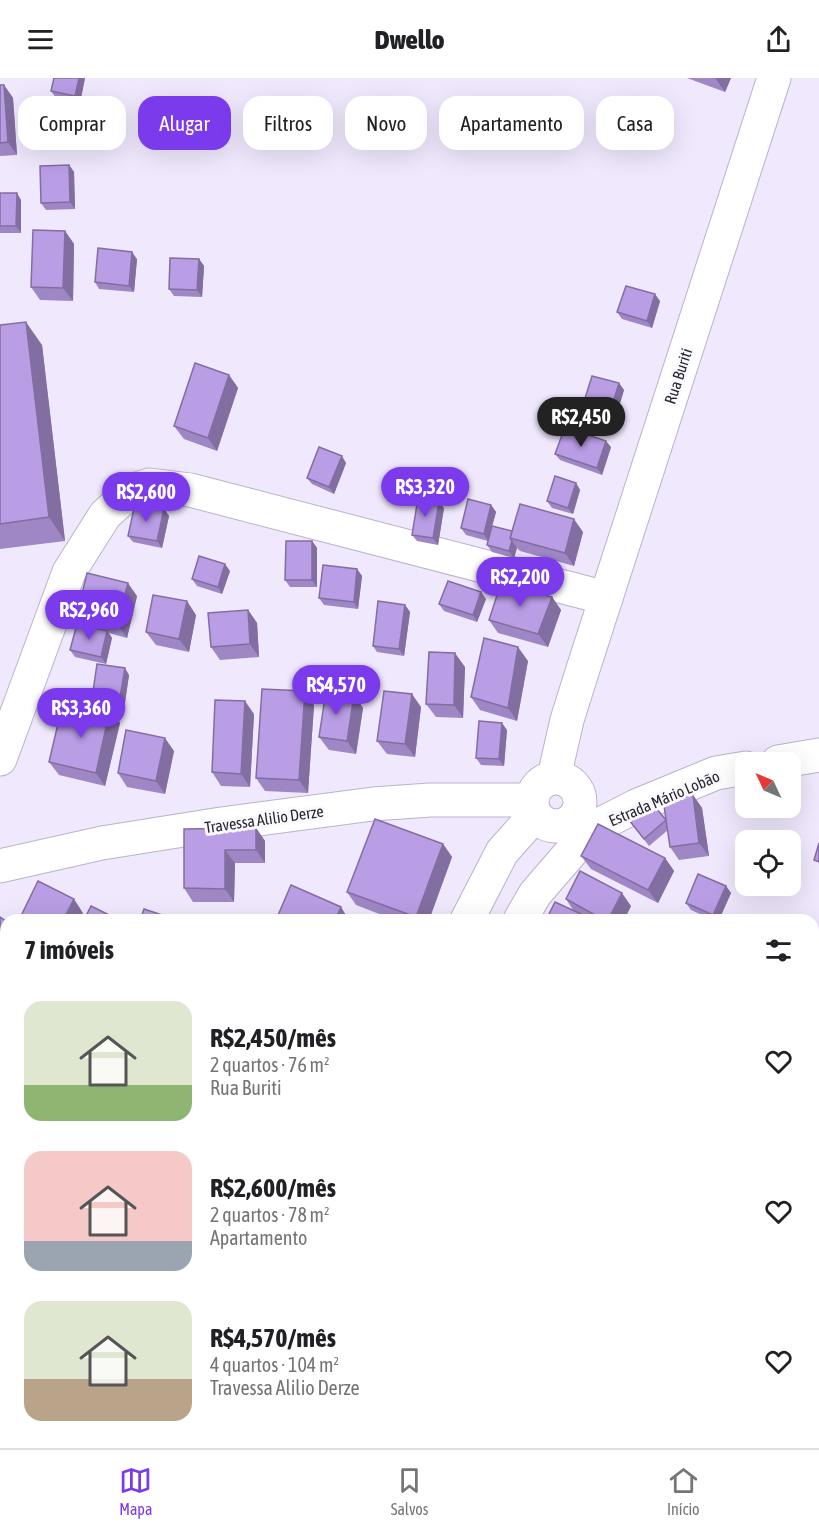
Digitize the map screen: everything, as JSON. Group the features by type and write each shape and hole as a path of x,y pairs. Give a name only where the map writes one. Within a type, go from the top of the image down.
{"street":[{"name":"Rua Buriti","path":"554,777 567,720 774,78"},
{"path":"0,759 69,572 105,515 131,491 150,485 190,490 606,598"},
{"path":"801,758 819,755"},
{"name":"Estrada Mário Lobão","path":"523,914 584,822 636,806 716,773 735,770"},
{"path":"470,914 502,852 533,808 535,790 543,781 554,777 567,780 577,789 584,822 555,826 544,823 533,808"},
{"name":"Travessa Alilio Derze","path":"0,866 102,843 221,824 373,804 430,800 533,808"}],"building":[{"path":"54,78 79,78 75,96 51,91"},
{"path":"0,85 4,85 8,142 0,143"},
{"path":"69,165 70,202 41,203 40,166"},
{"path":"0,193 17,193 16,226 0,226"},
{"path":"33,230 65,231 63,288 31,287"},
{"path":"98,248 132,252 129,286 95,282"},
{"path":"170,258 199,259 197,290 169,289"},
{"path":"626,286 655,294 647,321 617,312"},
{"path":"26,322 49,517 0,524 0,325"},
{"path":"195,363 229,375 208,438 174,426"},
{"path":"592,376 619,383 609,416 582,408"},
{"path":"565,427 606,441 597,468 555,454"},
{"path":"319,447 342,456 329,487 307,478"},
{"path":"555,476 576,483 568,508 547,501"},
{"path":"418,498 439,502 433,538 412,535"},
{"path":"468,499 491,505 484,534 461,528"},
{"path":"135,504 164,509 157,541 128,536"},
{"path":"520,504 574,519 565,553 510,538"},
{"path":"492,526 512,531 509,551 487,545"},
{"path":"286,541 312,541 312,580 285,580"},
{"path":"199,556 225,564 218,587 192,579"},
{"path":"323,565 357,569 354,602 319,598"},
{"path":"87,573 128,583 117,624 77,615"},
{"path":"448,581 481,592 473,615 439,604"},
{"path":"501,583 552,597 538,634 489,620"},
{"path":"153,595 187,601 179,639 146,632"},
{"path":"378,601 405,605 399,649 373,646"},
{"path":"248,610 250,644 211,647 208,613"},
{"path":"77,624 107,631 101,657 70,650"},
{"path":"484,638 518,647 508,708 471,697"},
{"path":"429,652 455,653 454,705 426,704"},
{"path":"97,664 125,668 118,709 91,705"},
{"path":"262,689 305,691 299,780 256,778"},
{"path":"326,691 354,695 347,741 319,737"},
{"path":"384,691 412,694 405,744 377,741"},
{"path":"215,700 245,701 241,774 212,772"},
{"path":"83,703 110,709 96,773 49,762 60,715 80,719"},
{"path":"479,721 502,723 499,759 476,758"},
{"path":"126,730 165,738 156,781 118,773"},
{"path":"693,795 699,843 670,847 663,799"},
{"path":"651,802 666,820 644,839 629,820"},
{"path":"375,819 443,844 417,914 408,914 347,892"},
{"path":"598,824 665,858 648,890 581,856"},
{"path":"256,828 256,850 225,850 225,889 184,888 184,829"},
{"path":"819,843 819,862 814,860"},
{"path":"580,871 622,893 611,914 593,914 566,899"},
{"path":"698,874 726,886 713,914 686,903"},
{"path":"38,881 74,899 66,914 22,914"},
{"path":"291,885 341,907 338,914 279,914"},
{"path":"555,902 581,914 549,914"},
{"path":"91,906 107,914 87,914"},
{"path":"144,909 159,914 142,914"}]}
